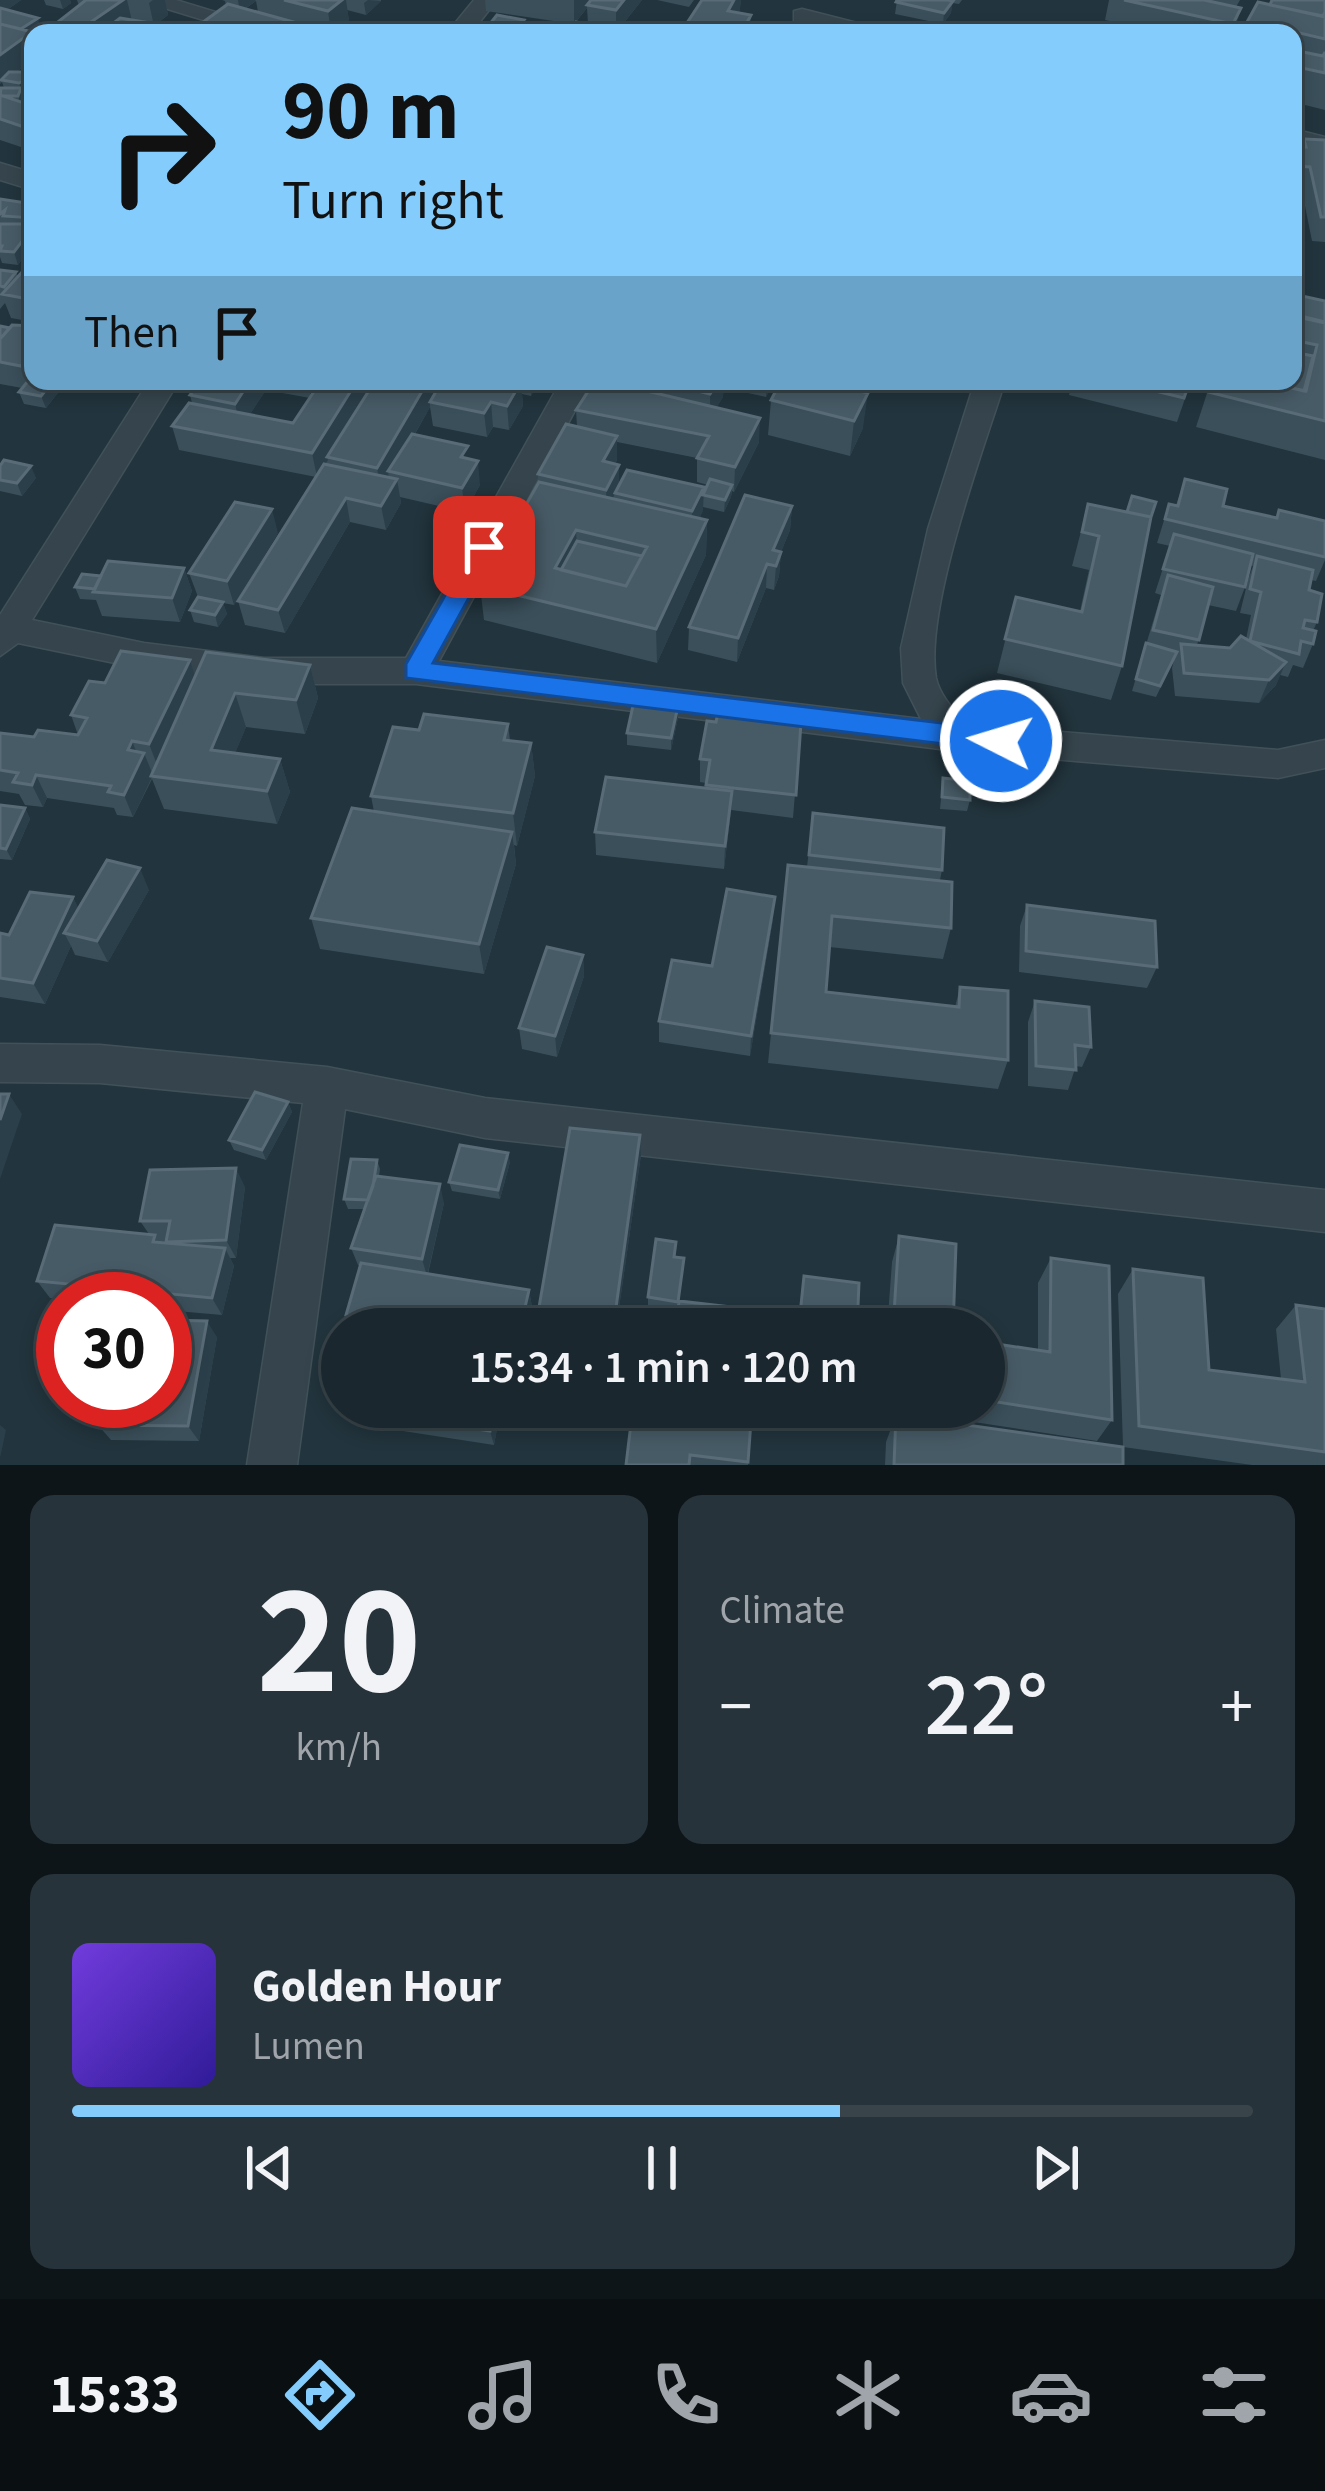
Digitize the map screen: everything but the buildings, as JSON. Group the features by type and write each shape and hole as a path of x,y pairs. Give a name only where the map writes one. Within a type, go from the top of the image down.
{"street":[{"path":"149,0 239,24"},
{"path":"466,24 486,0"},
{"path":"803,16 834,24"},
{"path":"158,390 6,636 264,671 416,671 956,737 1278,764 1325,754"},
{"path":"416,671 571,390"},
{"path":"956,737 926,700 918,671 924,624 988,390"},
{"path":"0,1063 100,1064 327,1086 485,1118 1325,1210"},
{"path":"272,1465 327,1086"}],"route":[{"path":"484,547 416,671 1001,741"}]}
